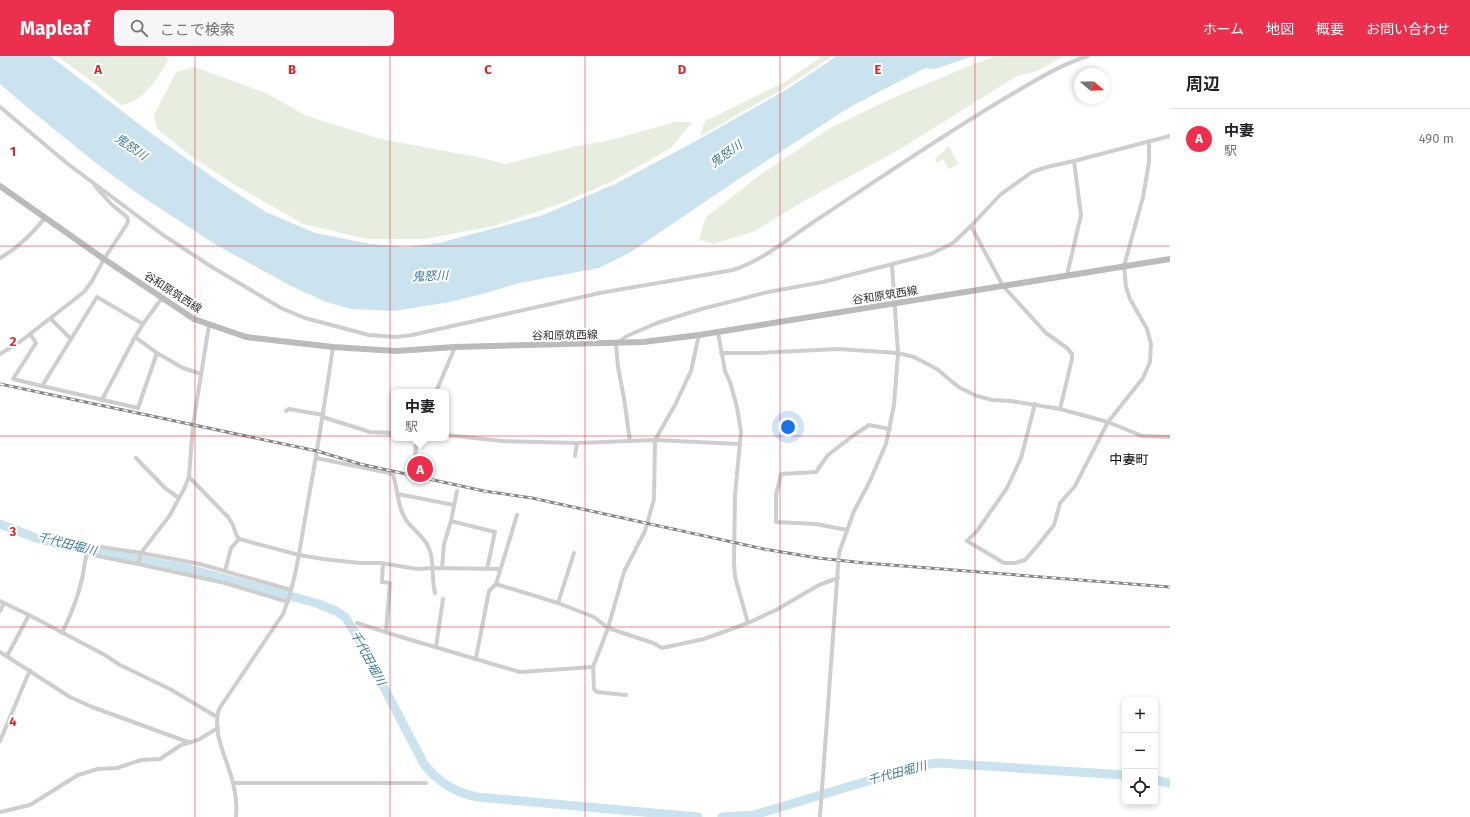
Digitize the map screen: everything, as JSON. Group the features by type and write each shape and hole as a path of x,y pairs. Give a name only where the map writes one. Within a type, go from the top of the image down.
{"main road":[{"name":"谷和原筑西線","path":"0,186 104,259 194,319 246,336 334,347 396,351 456,347 616,344 643,342 699,335 1170,259"}],"street":[{"path":"0,107 68,164 163,235 212,267 281,308 305,318 369,335 396,337 412,335 600,293 733,270 747,266 759,260 812,223 976,116 1049,73 1088,56"},
{"path":"630,441 618,368 616,344 627,336 657,323 698,310 768,292 823,282 931,254 953,243 1000,195 1032,172 1047,166 1074,161 1170,136"},
{"path":"1035,404 1021,458 1007,488 977,531 967,541 1004,563 1015,563 1025,560 1054,525 1060,503 1075,486 1108,422 1143,378 1150,362 1150,344 1147,329 1130,299 1126,287 1124,266 1143,197 1149,162 1149,141"},
{"path":"1067,275 1081,215 1074,161"},
{"path":"0,354 51,319 84,292 128,221 127,217 102,195 93,183"},
{"path":"0,258 16,247 35,230 45,218"},
{"path":"971,226 1003,286 1046,333 1067,348 1072,354 1060,408"},
{"path":"820,817 839,553 854,511 886,444 894,405 898,353 892,265"},
{"path":"42,386 97,297 143,324"},
{"path":"102,400 134,337 162,298"},
{"path":"51,319 71,339"},
{"path":"138,564 141,553 170,514 184,490 189,477 193,425 209,325"},
{"path":"718,332 721,354 737,407 741,432 735,494 734,564 735,577 748,623"},
{"path":"30,334 36,343 13,379 138,408 157,353"},
{"path":"626,695 597,692 594,690 593,667 608,628 624,572 645,531 654,499 655,440 675,405 691,371 699,335"},
{"path":"134,337 157,353 183,368 201,374"},
{"path":"236,817 236,799 218,728 217,717 220,709 283,614 288,602 299,554 334,347"},
{"path":"437,389 456,347"},
{"path":"721,354 838,349 898,353 914,357 937,369 955,384 977,396 992,400 1011,401 1060,408 1108,422 1142,436 1170,438"},
{"path":"286,411 289,409 323,416 370,432 391,433"},
{"path":"847,530 816,524 776,522 776,495 781,474 816,472 828,454 869,425 890,429"},
{"path":"449,435 502,441 577,443 655,440 740,444"},
{"path":"414,464 417,441"},
{"path":"575,456 577,443"},
{"path":"136,458 165,488 179,498"},
{"path":"316,458 389,473 393,476 405,519 424,539 429,547 434,568 435,593"},
{"path":"189,477 228,517 239,538 323,559 383,564 417,569 500,569"},
{"path":"442,568 444,544 451,522 457,491"},
{"path":"398,494 454,506"},
{"path":"476,658 489,591 496,584 517,515"},
{"path":"451,522 495,532 487,569"},
{"path":"225,571 231,548 239,538"},
{"path":"101,547 141,553 225,571 291,590"},
{"path":"558,603 574,553"},
{"path":"62,633 70,617 82,579 83,566 87,554 226,583 288,602"},
{"path":"383,564 382,582 390,583 386,632"},
{"path":"496,584 558,603 594,617 608,628 653,643 662,648 704,639 748,623 776,610 819,585 838,578"},
{"path":"436,647 443,599"},
{"path":"0,611 2,602 105,655 120,665 170,689 217,717"},
{"path":"7,656 29,615"},
{"path":"357,623 520,672 593,667"},
{"path":"0,652 70,697 92,708 189,742"},
{"path":"0,741 30,670"},
{"path":"0,812 30,805 78,775 98,769 117,768 141,760 160,759 181,745 198,740 218,728"},
{"path":"233,784 426,783"}],"green space":[{"path":"57,56 164,56 169,59 150,88 144,94 129,103 121,105 93,82"},
{"path":"822,56 833,56 781,90 700,136 705,121 785,82"},
{"path":"996,56 1064,56 1037,71 1017,76 897,151 802,202 755,231 713,244 699,239 706,217 760,175 830,128 895,97"},
{"path":"194,67 266,93 307,116 381,139 482,158 505,164 577,146 607,141 675,122 692,122 671,148 611,182 557,205 494,226 425,239 367,239 303,224 235,185 191,156 157,129 154,115 176,72"},
{"path":"949,146 958,164 949,169 943,159 936,163 935,159"}],"water":[{"name":"鬼怒川","path":"0,56 50,56 152,134 221,183 266,212 315,233 371,244 406,247 439,243 543,215 615,184 696,141 789,88 837,56 973,56 935,69 925,68 850,107 737,180 631,252 599,268 519,283 450,302 395,311 351,309 326,302 291,286 218,246 141,196 101,167 0,84"}],"waterway":[{"name":"千代田堀川","path":"0,524 36,538 61,545 189,569 316,603 336,611 345,617 356,634 424,764 435,776 454,790 478,797 698,817"},
{"name":"千代田堀川","path":"722,817 754,815 921,765 939,763 1122,775"},
{"name":"千代田堀川","path":"1158,781 1170,783"}],"railway":[{"path":"0,384 317,451 360,464 484,491 532,498 764,549 818,558 865,563 1170,587"}],"place":[{"name":"中妻","path":"420,469"}],"district":[{"name":"中妻町","path":"1129,459"}]}
